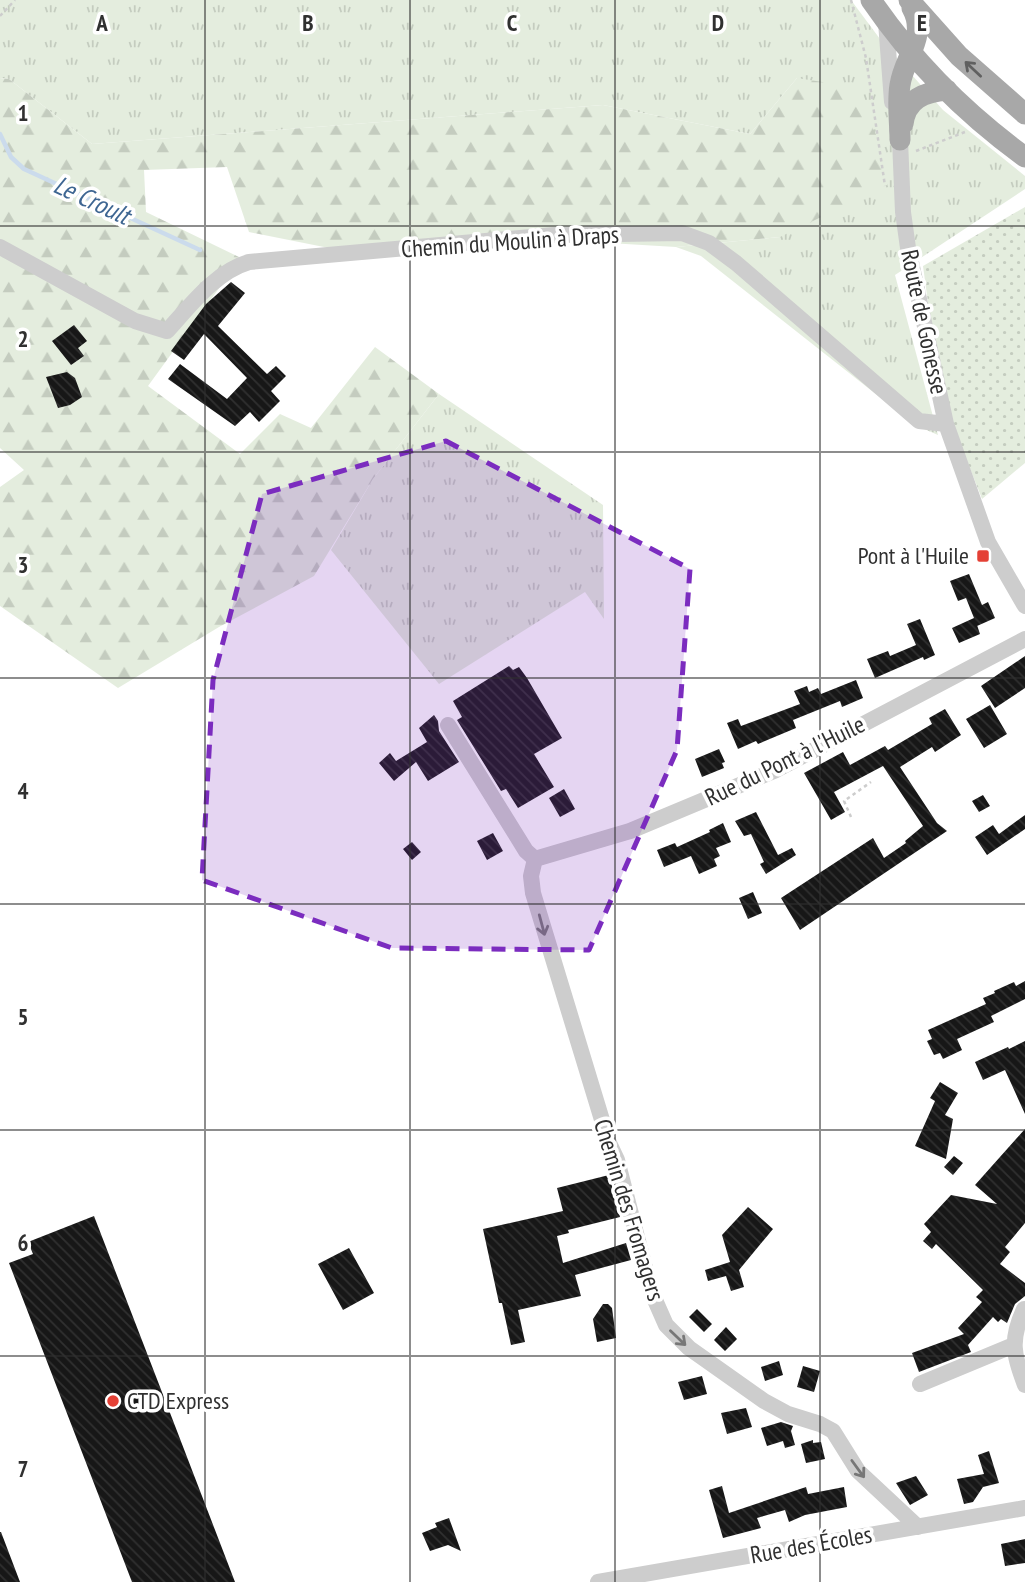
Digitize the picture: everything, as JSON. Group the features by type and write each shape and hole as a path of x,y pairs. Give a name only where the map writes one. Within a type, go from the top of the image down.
{"main road":[{"path":"871,0 886,22 947,90 1025,157"},
{"path":"901,149 901,75 913,53 918,23 908,0"},
{"path":"908,0 959,56 1025,114"},
{"path":"901,149 904,117 909,104 924,95 947,90"}],"street":[{"name":"Route de Gonesse","path":"886,22 893,108 901,149 903,212 932,367 946,424 988,542 1025,606"},
{"name":"Chemin du Moulin à Draps","path":"0,247 135,321 167,331 202,293 237,266 249,262 554,235 682,233 709,243 736,263 919,421 946,424"},
{"name":"Rue du Pont à l'Huile","path":"536,859 631,831 776,770 1025,639"},
{"path":"447,725 526,851 536,859"},
{"name":"Chemin des Fromagers","path":"536,859 531,876 544,935 605,1130 617,1160 651,1291 666,1325 689,1348 764,1401 788,1414 820,1424 832,1431 858,1471 918,1527"},
{"path":"1024,1309 1017,1326 1014,1356 1025,1385"},
{"path":"920,1384 1014,1345"},
{"name":"Rue des Écoles","path":"598,1582 1025,1508"}],"path":[{"path":"0,16 15,0"},
{"path":"851,0 866,58 886,190"},
{"path":"901,149 963,134 979,120"},
{"path":"851,817 844,801 871,782"}],"highlighted area":[{"path":"446,441 690,569 677,750 589,950 392,948 202,880 213,680 262,494"}],"green space":[{"path":"0,0 851,0 880,39 943,110 1025,176 1025,189 895,275 938,435 915,425 701,256 676,247 780,237 797,78 750,134 603,105 92,144 9,79 0,78"},
{"path":"0,78 9,79 92,144 603,105 750,134 797,78 841,85 862,107 888,158 887,185 780,237 676,247 489,236 329,248 249,232 227,167 144,170 146,212 241,258 148,386 240,454 280,414 311,428 375,347 439,394 373,479 314,576 219,627 118,688 0,606 0,487 24,470 0,448"},
{"path":"1025,207 1025,463 982,499 953,425 933,339 923,266"},
{"path":"439,394 603,505 604,619 585,592 439,684 331,550 373,479"}],"building":[{"path":"231,282 245,293 218,326 267,374 276,366 286,376 271,391 280,401 259,422 250,412 235,426 168,379 180,364 227,399 247,378 204,334 184,360 171,351 206,304"},
{"path":"74,325 87,341 78,348 84,356 71,365 52,341"},
{"path":"67,372 75,378 82,397 70,405 58,408 46,377"},
{"path":"969,574 982,605 988,602 995,618 977,626 980,634 959,643 952,628 974,618 966,598 958,601 950,581"},
{"path":"920,619 935,655 924,660 923,657 875,678 867,659 888,651 890,656 916,645 907,624"},
{"path":"1025,656 1025,688 995,708 981,686"},
{"path":"509,666 513,670 519,667 562,738 534,754 554,787 518,808 506,789 501,791 457,720 462,717 453,701"},
{"path":"856,680 863,698 842,707 840,701 793,720 796,728 758,744 756,741 738,749 727,723 738,719 741,726 800,704 794,691 807,686 809,692 818,688 821,694"},
{"path":"990,705 1007,734 984,748 966,719"},
{"path":"945,709 961,735 935,752 932,747 900,767 937,823 947,831 800,930 781,898 873,838 884,858 906,843 905,841 923,826 883,766 834,792 845,812 831,820 804,773 843,752 850,765 885,746 888,750 932,724 929,718"},
{"path":"434,715 439,731 459,762 428,781 416,762 394,781 379,763 390,753 396,761 427,742 419,728"},
{"path":"719,749 725,762 722,763 724,768 702,777 695,759"},
{"path":"564,789 575,809 560,817 549,798"},
{"path":"983,795 990,806 979,812 972,801"},
{"path":"756,812 778,855 792,848 796,855 766,874 760,864 764,862 751,834 744,836 735,821"},
{"path":"1025,815 1025,829 987,855 975,837 993,825 999,834"},
{"path":"723,823 731,842 716,848 720,856 714,859 717,866 699,874 691,856 664,867 657,850 675,843 677,847"},
{"path":"493,833 503,851 487,860 477,841"},
{"path":"412,842 421,852 412,860 403,849"},
{"path":"753,892 762,913 748,919 739,898"},
{"path":"1025,981 1025,999 991,1016 994,1022 957,1039 962,1050 943,1059 940,1053 934,1055 927,1041 932,1039 928,1030 986,1004 983,998 995,993 994,991 1014,982 1016,986"},
{"path":"1025,1041 1025,1114 1005,1070 983,1080 975,1062"},
{"path":"940,1082 958,1093 945,1115 953,1119 946,1159 915,1146 935,1101 930,1098"},
{"path":"1025,1129 1025,1223 1005,1247 1010,1252 1000,1264 1025,1283 1025,1296 1015,1304 1007,1323 1001,1319 998,1322 993,1317 968,1345 971,1352 919,1372 912,1353 964,1334 958,1328 982,1302 976,1297 983,1290 936,1244 932,1249 923,1241 931,1232 924,1224 951,1195 997,1204 975,1185"},
{"path":"954,1156 963,1163 953,1175 944,1167"},
{"path":"609,1175 620,1217 568,1230 569,1233 557,1236 563,1263 626,1243 631,1260 575,1275 581,1296 518,1310 525,1342 511,1345 483,1229 563,1211 557,1188"},
{"path":"748,1207 773,1229 739,1270 744,1287 731,1291 726,1276 708,1281 705,1270 730,1262 722,1235"},
{"name":"CTD Express","path":"94,1216 235,1582 132,1582 9,1263 33,1254 28,1242"},
{"path":"349,1248 374,1293 343,1310 318,1264"},
{"path":"603,1304 612,1308 616,1338 597,1342 593,1319"},
{"path":"697,1309 712,1324 704,1332 689,1317"},
{"path":"726,1327 737,1339 725,1351 714,1340"},
{"path":"779,1361 783,1375 765,1381 761,1367"},
{"path":"803,1366 820,1371 814,1392 797,1387"},
{"path":"702,1376 707,1394 684,1400 678,1382"},
{"path":"746,1408 752,1427 727,1434 721,1413"},
{"path":"781,1422 793,1426 791,1431 795,1445 785,1448 783,1441 767,1446 761,1428"},
{"path":"813,1440 813,1443 821,1442 825,1459 806,1463 801,1444"},
{"path":"989,1451 999,1483 983,1487 973,1502 964,1504 957,1479 984,1474 978,1455"},
{"path":"916,1476 928,1495 910,1505 896,1483"},
{"path":"722,1486 729,1513 806,1487 808,1494 844,1487 847,1507 805,1515 789,1522 785,1510 757,1518 761,1528 723,1538 709,1490"},
{"path":"449,1518 461,1551 448,1545 430,1551 422,1533 437,1527 435,1523"},
{"path":"1,1532 20,1582 0,1582"},
{"path":"1025,1539 1025,1563 1005,1566 1001,1544"}],"waterway":[{"name":"Le Croult","path":"0,134 11,157 24,169 200,250"}],"place":[{"name":"Pont à l'Huile","path":"983,556"},
{"name":"CTD Express","path":"113,1401"}]}
